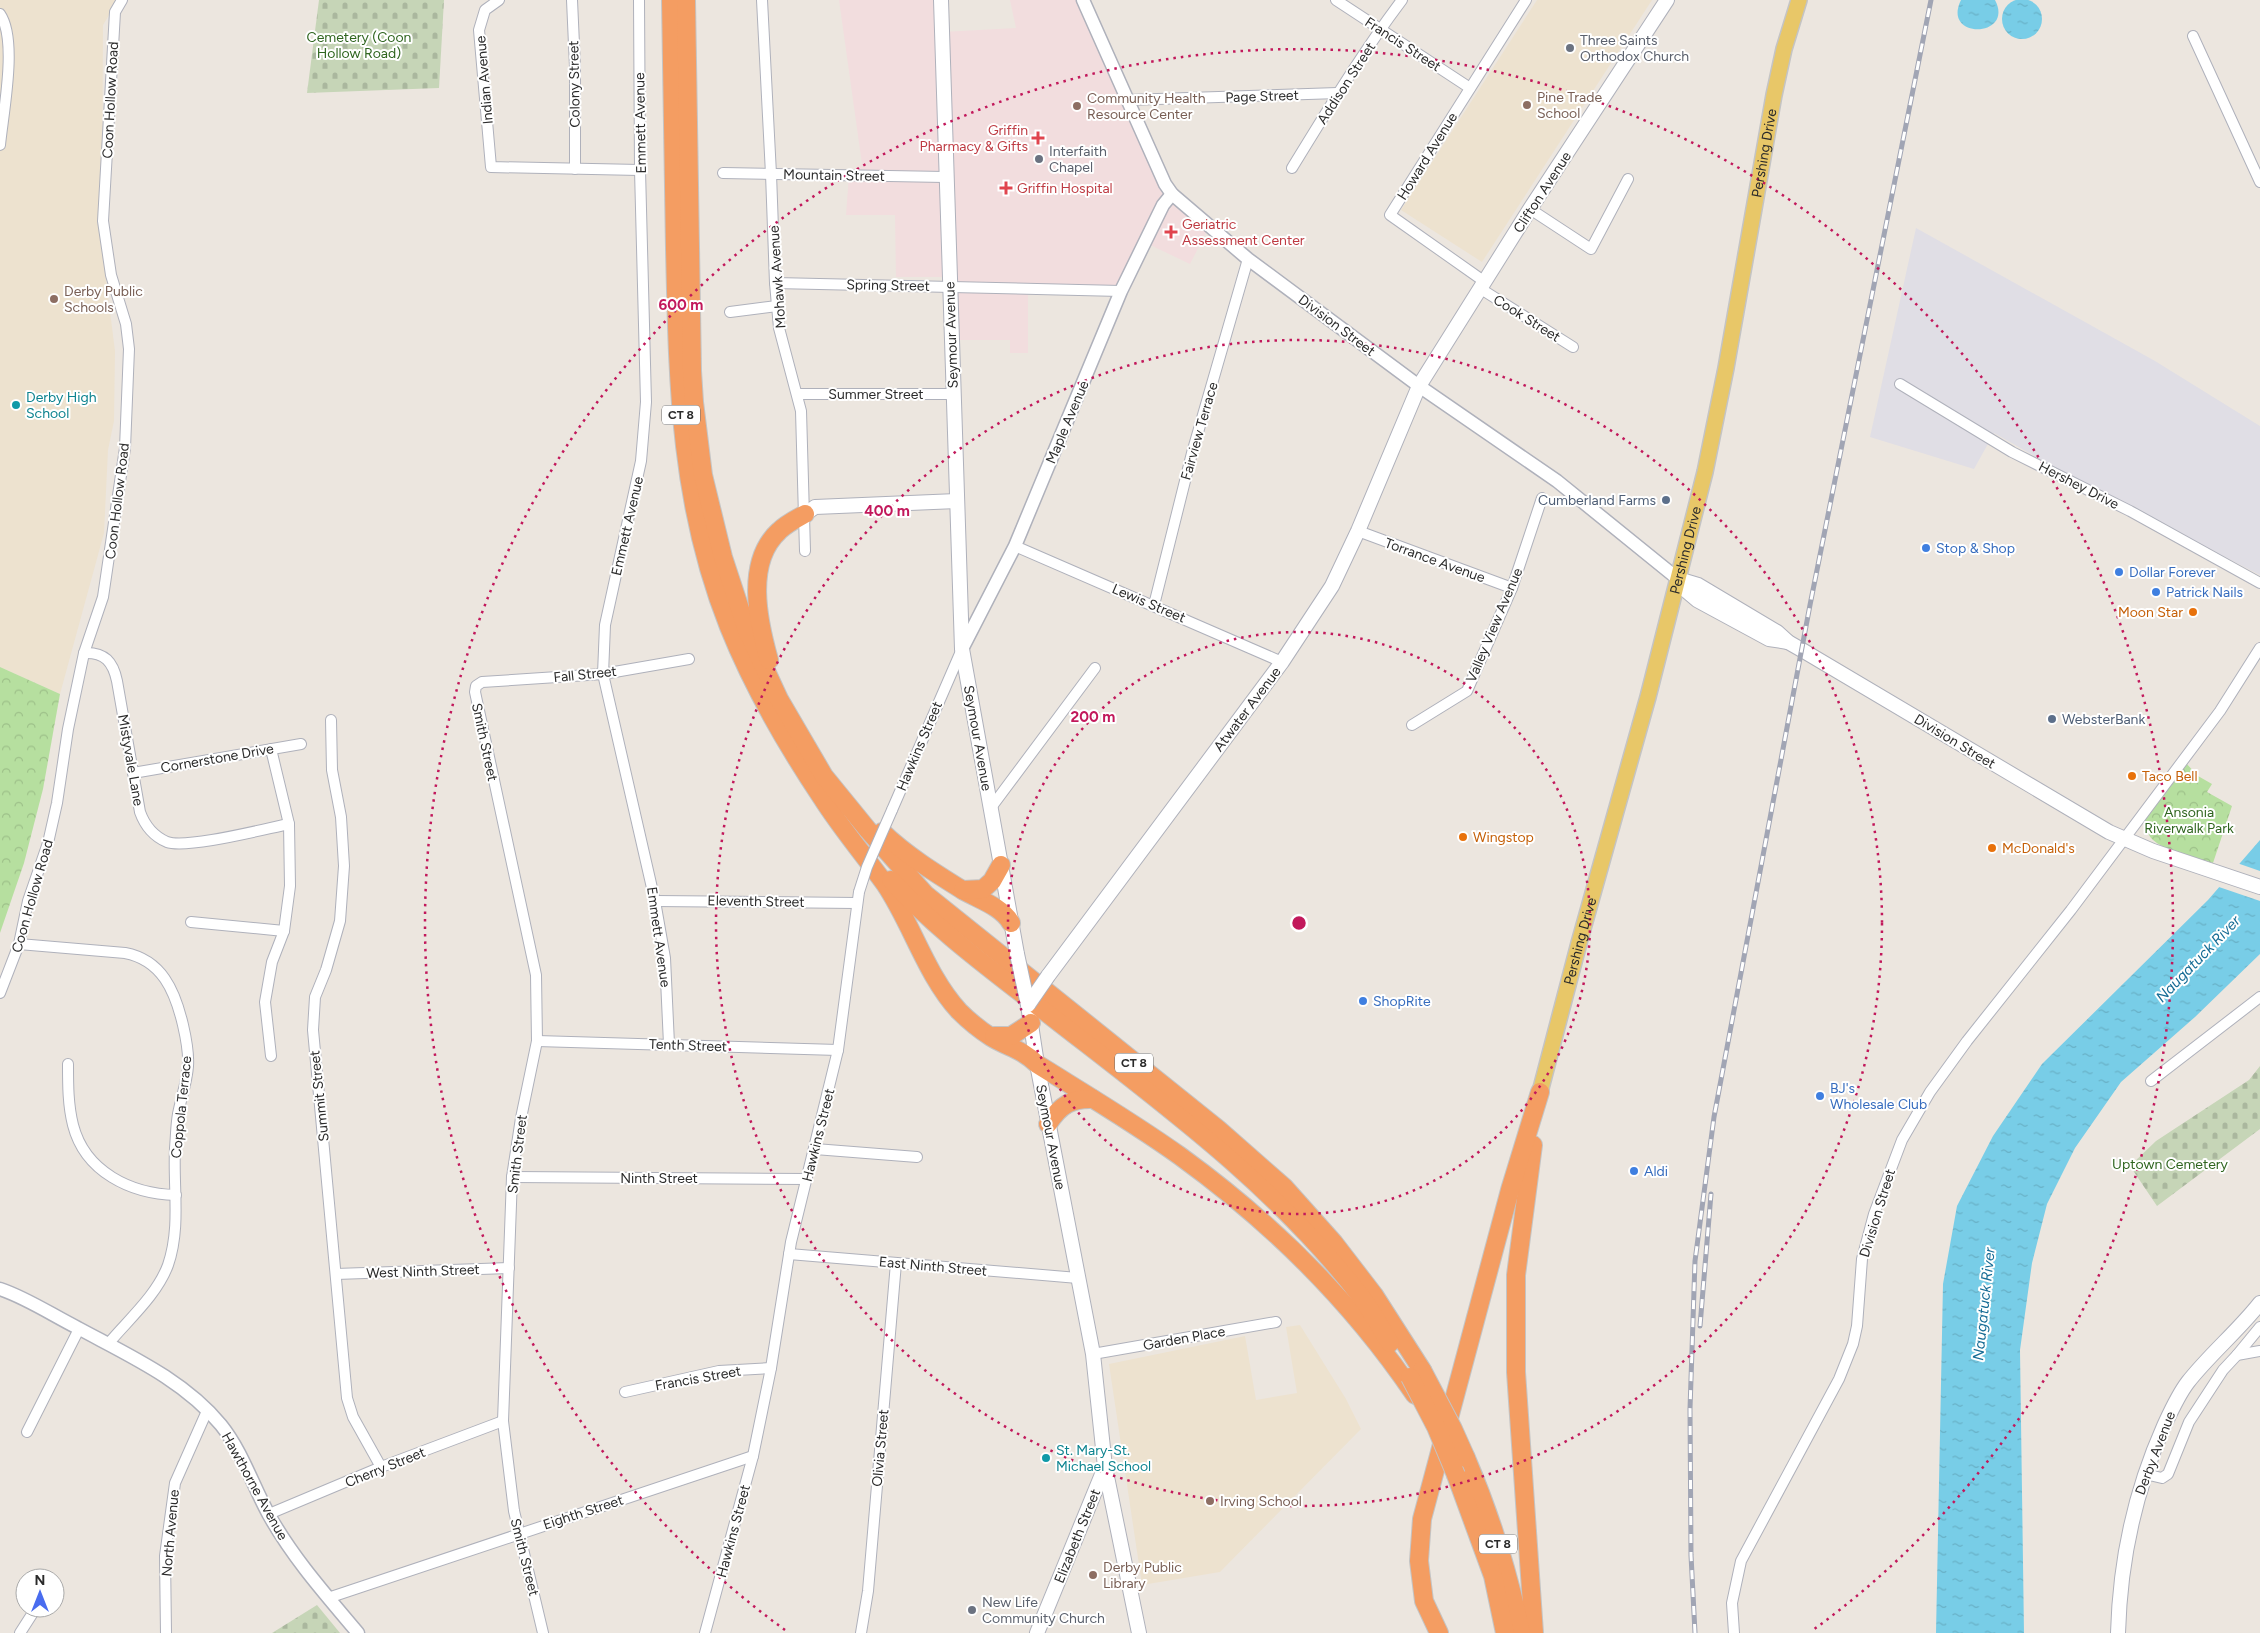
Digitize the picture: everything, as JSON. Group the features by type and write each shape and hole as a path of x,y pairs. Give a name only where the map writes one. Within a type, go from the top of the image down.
{"highway":[{"name":"CT 8","path":"671,0 679,403 691,494 707,562 729,627 779,730 823,800 877,866 920,912 1210,1141 1271,1196 1321,1248 1363,1300 1413,1376 1453,1428 1482,1494 1509,1577 1520,1633"},
{"name":"CT 8","path":"687,4 692,362 697,433 703,475 723,557 747,630 779,699 824,776 868,830 925,894 1218,1129 1284,1186 1334,1243 1374,1295 1436,1427 1456,1475 1493,1576 1505,1633"},
{"path":"779,699 762,628 758,594 759,573 762,558 773,537 780,530 805,514"},
{"path":"824,776 892,841 916,860 1002,912 1011,923"},
{"path":"823,800 886,886 947,996 958,1010 986,1034 1020,1050 1037,1064 1180,1156 1247,1208 1317,1273 1372,1336 1413,1376"},
{"path":"963,890 983,890 992,881 1001,865"},
{"path":"986,1034 1000,1037 1011,1036 1029,1014"},
{"path":"1439,1633 1424,1600 1419,1561 1422,1519 1507,1199 1540,1092"},
{"path":"1534,1633 1516,1372 1516,1275 1540,1092"},
{"path":"1048,1124 1055,1112 1069,1101 1093,1099"}],"main road":[{"name":"Seymour Avenue","path":"941,0 962,649 1048,1124 1093,1354 1106,1467 1139,1633"},
{"name":"Clifton Avenue","path":"1419,386 1530,209 1666,0"},
{"name":"Pershing Drive","path":"1540,1092 1581,935 1642,723 1705,472 1774,95 1799,0"},
{"name":"Atwater Avenue","path":"1029,1014 1048,976 1282,662 1332,586 1358,531 1419,386"},
{"path":"805,514 815,507 957,501"},
{"name":"Division Street","path":"1678,579 1684,589 1697,600 1769,639 1788,642 2123,839 2260,888"},
{"name":"Derby Avenue","path":"2118,1633 2127,1539 2145,1474 2158,1440 2182,1390 2260,1303"},
{"name":"Elizabeth Street","path":"1037,1633 1106,1467"}],"street":[{"name":"Coon Hollow Road","path":"0,993 19,944 28,901 48,843 57,803 68,728 84,653 104,598 126,438 129,369 128,336 112,275 103,221 115,12 122,0"},
{"name":"Indian Avenue","path":"499,0 485,10 478,30 492,167 575,169"},
{"name":"Colony Street","path":"572,0 575,67 575,169"},
{"name":"Emmett Avenue","path":"639,0 640,170 646,402 641,461 605,625 603,674 655,902 665,958 669,1044"},
{"name":"Mohawk Avenue","path":"762,0 775,283 779,328 801,411 806,551"},
{"name":"Division Street","path":"1083,0 1165,184 1172,194 1248,259 1419,386 1557,481 1678,579"},
{"name":"Francis Street","path":"1336,0 1470,88"},
{"name":"Addison Street","path":"1292,168 1338,93 1402,0"},
{"name":"Howard Avenue","path":"1483,286 1390,215 1526,0"},
{"path":"0,14 4,19 9,56 0,145"},
{"path":"2193,36 2260,182"},
{"name":"Page Street","path":"1127,100 1338,93"},
{"path":"575,169 640,170"},
{"name":"Mountain Street","path":"723,173 946,177"},
{"path":"1530,209 1591,248 1628,179"},
{"name":"Maple Avenue","path":"962,649 1015,546 1121,291 1163,205 1172,194"},
{"name":"Fairview Terrace","path":"1154,605 1192,453 1248,259"},
{"name":"Spring Street","path":"775,283 1121,291"},
{"name":"Cook Street","path":"1483,286 1573,347"},
{"path":"730,312 777,306"},
{"name":"Hershey Drive","path":"1900,384 2012,452 2130,511 2260,582"},
{"name":"Summer Street","path":"797,394 954,394"},
{"name":"Valley View Avenue","path":"1412,725 1467,692 1512,588 1542,498"},
{"name":"Torrance Avenue","path":"1358,531 1512,588"},
{"name":"Lewis Street","path":"1015,546 1282,662"},
{"path":"2123,839 2220,711 2260,648"},
{"name":"Hawkins Street","path":"705,1633 753,1456 771,1368 789,1254 838,1050 856,903 867,866 962,649"},
{"name":"Mistyvale Lane","path":"84,653 100,654 106,657 113,666 140,812 145,824 155,835 168,842 190,844 289,824"},
{"name":"Fall Street","path":"482,682 603,674 688,660"},
{"path":"990,809 1095,668"},
{"name":"Smith Street","path":"482,682 476,686 475,700 536,975 537,1041 521,1118 512,1178 503,1421 509,1484 543,1633"},
{"name":"Summit Street","path":"331,720 332,770 340,817 344,866 340,920 326,970 315,997 312,1018 347,1398 353,1417 381,1467"},
{"name":"Cornerstone Drive","path":"133,773 301,744"},
{"path":"271,749 289,824 290,886 284,931 272,962 265,1002 272,1056"},
{"name":"Division Street","path":"1734,1633 1732,1603 1741,1561 1839,1379 1853,1344 1862,1259 1874,1214 1902,1140 1930,1092 1967,1041 2072,910 2123,839"},
{"name":"Eleventh Street","path":"655,902 856,903"},
{"path":"191,922 284,931"},
{"name":"Coppola Terrace","path":"19,944 139,956 160,971 168,983 179,1009 188,1057 176,1136 175,1236 167,1268 153,1292 108,1344"},
{"path":"2151,1081 2260,997"},
{"name":"Tenth Street","path":"537,1041 838,1050"},
{"path":"68,1064 69,1103 73,1126 91,1162 121,1183 148,1192 176,1195"},
{"path":"815,1149 917,1157"},
{"name":"Ninth Street","path":"512,1178 807,1179"},
{"name":"East Ninth Street","path":"789,1254 1078,1278"},
{"name":"Olivia Street","path":"861,1633 869,1582 896,1263"},
{"name":"West Ninth Street","path":"336,1274 509,1268"},
{"name":"Hawthorne Avenue","path":"0,1290 26,1300 108,1344 166,1378 207,1411 226,1432 269,1514 297,1559 358,1633"},
{"name":"Garden Place","path":"1093,1354 1276,1322"},
{"path":"2145,1474 2162,1478 2168,1474 2189,1422 2223,1370 2260,1327"},
{"path":"28,1432 79,1329"},
{"path":"2237,1355 2260,1351"},
{"name":"Francis Street","path":"625,1392 719,1371 771,1368"},
{"name":"North Avenue","path":"166,1633 165,1556 174,1483 207,1411"},
{"name":"Cherry Street","path":"269,1514 381,1467 503,1421"},
{"name":"Eighth Street","path":"328,1598 753,1456"},
{"path":"20,1633 30,1618"}],"shaded area":[{"name":"Derby Public Schools","path":"0,0 118,0 103,25 102,248 115,351 114,421 108,450 104,533 60,694 0,667"},
{"name":"Griffin Hospital","path":"839,0 941,0 942,32 1016,28 1010,0 1083,0 1169,202 1209,227 1190,264 1146,243 1121,291 1028,289 1028,353 1010,353 1010,340 952,340 949,277 896,277 895,215 846,215 849,175 862,164"},
{"name":"Pine Trade School","path":"1537,0 1652,0 1482,262 1401,210"},
{"path":"1916,228 2155,361 2260,426 2260,575 2085,485 1994,433 1974,469 1870,437"},
{"name":"Irving School","path":"1300,1325 1346,1399 1361,1429 1220,1572 1142,1585 1109,1364 1245,1336 1256,1400 1297,1393 1286,1327"}],"green space":[{"name":"Cemetery (Coon Hollow Road)","path":"319,0 444,0 439,88 307,93"},
{"path":"0,667 60,694 43,789 24,863 0,933"},
{"name":"Ansonia Riverwalk Park","path":"2185,762 2198,776 2212,784 2207,792 2232,806 2213,863 2180,854 2157,843 2151,838 2144,820"},
{"name":"Uptown Cemetery","path":"2260,1066 2260,1129 2157,1206 2130,1166 2156,1141 2249,1080"},
{"path":"317,1605 340,1633 272,1633"}],"water":[{"path":"2018,-1 2026,-1 2033,2 2039,8 2042,19 2039,30 2033,36 2026,39 2018,39 2011,36 2005,30 2002,23 2002,15 2005,8 2011,2"},
{"path":"1961,0 1995,0 1998,13 1995,22 1988,27 1968,28 1961,22 1958,13"},
{"name":"Naugatuck River","path":"2260,840 2260,954 2195,1017 2121,1082 2075,1148 2047,1204 2032,1263 2020,1350 2024,1633 1936,1633 1943,1284 1957,1206 1993,1136 2042,1064 2208,900"}],"pier":[{"path":"2237,863 2260,871 2260,901 2216,886"}],"railway":[{"path":"1695,1633 1691,1555 1690,1409 1695,1261 1714,1117 1810,605 1931,0"},
{"path":"1700,1326 1711,1194"}],"place":[{"name":"Three Saints Orthodox Church","path":"1570,48"},
{"name":"Pine Trade School","path":"1527,105"},
{"name":"Community Health Resource Center","path":"1077,106"},
{"name":"Griffin Pharmacy & Gifts","path":"1038,138"},
{"name":"Interfaith Chapel","path":"1039,159"},
{"name":"Griffin Hospital","path":"1006,188"},
{"name":"Geriatric Assessment Center","path":"1171,232"},
{"name":"Derby Public Schools","path":"54,299"},
{"name":"Derby High School","path":"16,405"},
{"name":"Cumberland Farms","path":"1666,500"},
{"name":"Stop & Shop","path":"1926,548"},
{"name":"Dollar Forever","path":"2119,572"},
{"name":"Patrick Nails","path":"2156,592"},
{"name":"Moon Star","path":"2193,612"},
{"name":"WebsterBank","path":"2052,719"},
{"name":"Taco Bell","path":"2132,776"},
{"name":"Wingstop","path":"1463,837"},
{"name":"McDonald's","path":"1992,848"},
{"name":"ShopRite","path":"1363,1001"},
{"name":"BJ's Wholesale Club","path":"1820,1096"},
{"name":"Aldi","path":"1634,1171"},
{"name":"St. Mary-St. Michael School","path":"1046,1458"},
{"name":"Irving School","path":"1210,1501"},
{"name":"Derby Public Library","path":"1093,1575"},
{"name":"New Life Community Church","path":"972,1610"}]}
